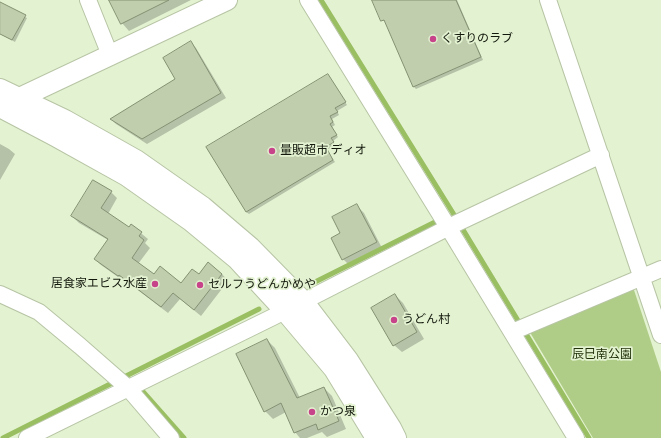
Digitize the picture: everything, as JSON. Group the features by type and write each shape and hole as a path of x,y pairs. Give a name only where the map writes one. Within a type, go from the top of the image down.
{"street":[{"path":"88,0 110,55"},
{"path":"0,107 20,99 227,0"},
{"path":"308,0 519,329 576,438"},
{"path":"548,0 661,335"},
{"path":"0,89 65,120 136,160 203,207 250,247 303,301 348,360 396,438"},
{"path":"0,107 127,176 191,221 237,259 285,311 334,369 376,438"},
{"path":"27,438 128,383 285,311 450,222 600,156"},
{"path":"519,329 661,269"},
{"path":"0,294 38,312 128,383 171,438"}],"green space":[{"name":"辰巳南公園","path":"633,287 661,372 661,438 593,438 528,329"}],"building":[{"path":"109,0 169,0 121,24"},
{"name":"くすりのラブ","path":"372,0 456,0 481,57 413,87 384,20 381,21"},
{"path":"0,2 26,15 12,40 0,34"},
{"path":"191,41 221,93 142,139 110,119 175,79 163,58"},
{"path":"328,74 346,102 335,108 338,112 330,116 333,122 330,124 337,135 331,138 334,142 326,147 333,160 246,212 206,147"},
{"path":"93,180 112,191 101,208 129,227 131,224 142,232 139,236 144,240 132,258 154,274 160,266 181,283 192,269 199,274 208,262 222,274 194,310 173,293 161,307 119,275 118,276 94,259 108,239 71,216"},
{"path":"357,204 377,242 342,260 331,238 340,233 332,217"},
{"path":"395,294 417,332 393,346 371,308"},
{"path":"267,339 297,398 324,387 339,421 318,430 316,424 294,433 281,403 264,412 236,354"}],"waterway":[{"path":"321,0 453,213 589,438"},
{"path":"311,284 441,219"},
{"path":"3,438 259,309"},
{"path":"138,386 184,438"}],"place":[{"name":"くすりのラブ","path":"433,39"},
{"name":"量販超市 ディオ","path":"272,151"},
{"name":"居食家エビス水産","path":"155,284"},
{"name":"セルフうどんかめや","path":"200,285"},
{"name":"うどん村","path":"394,320"},
{"name":"かつ泉","path":"312,412"}]}
